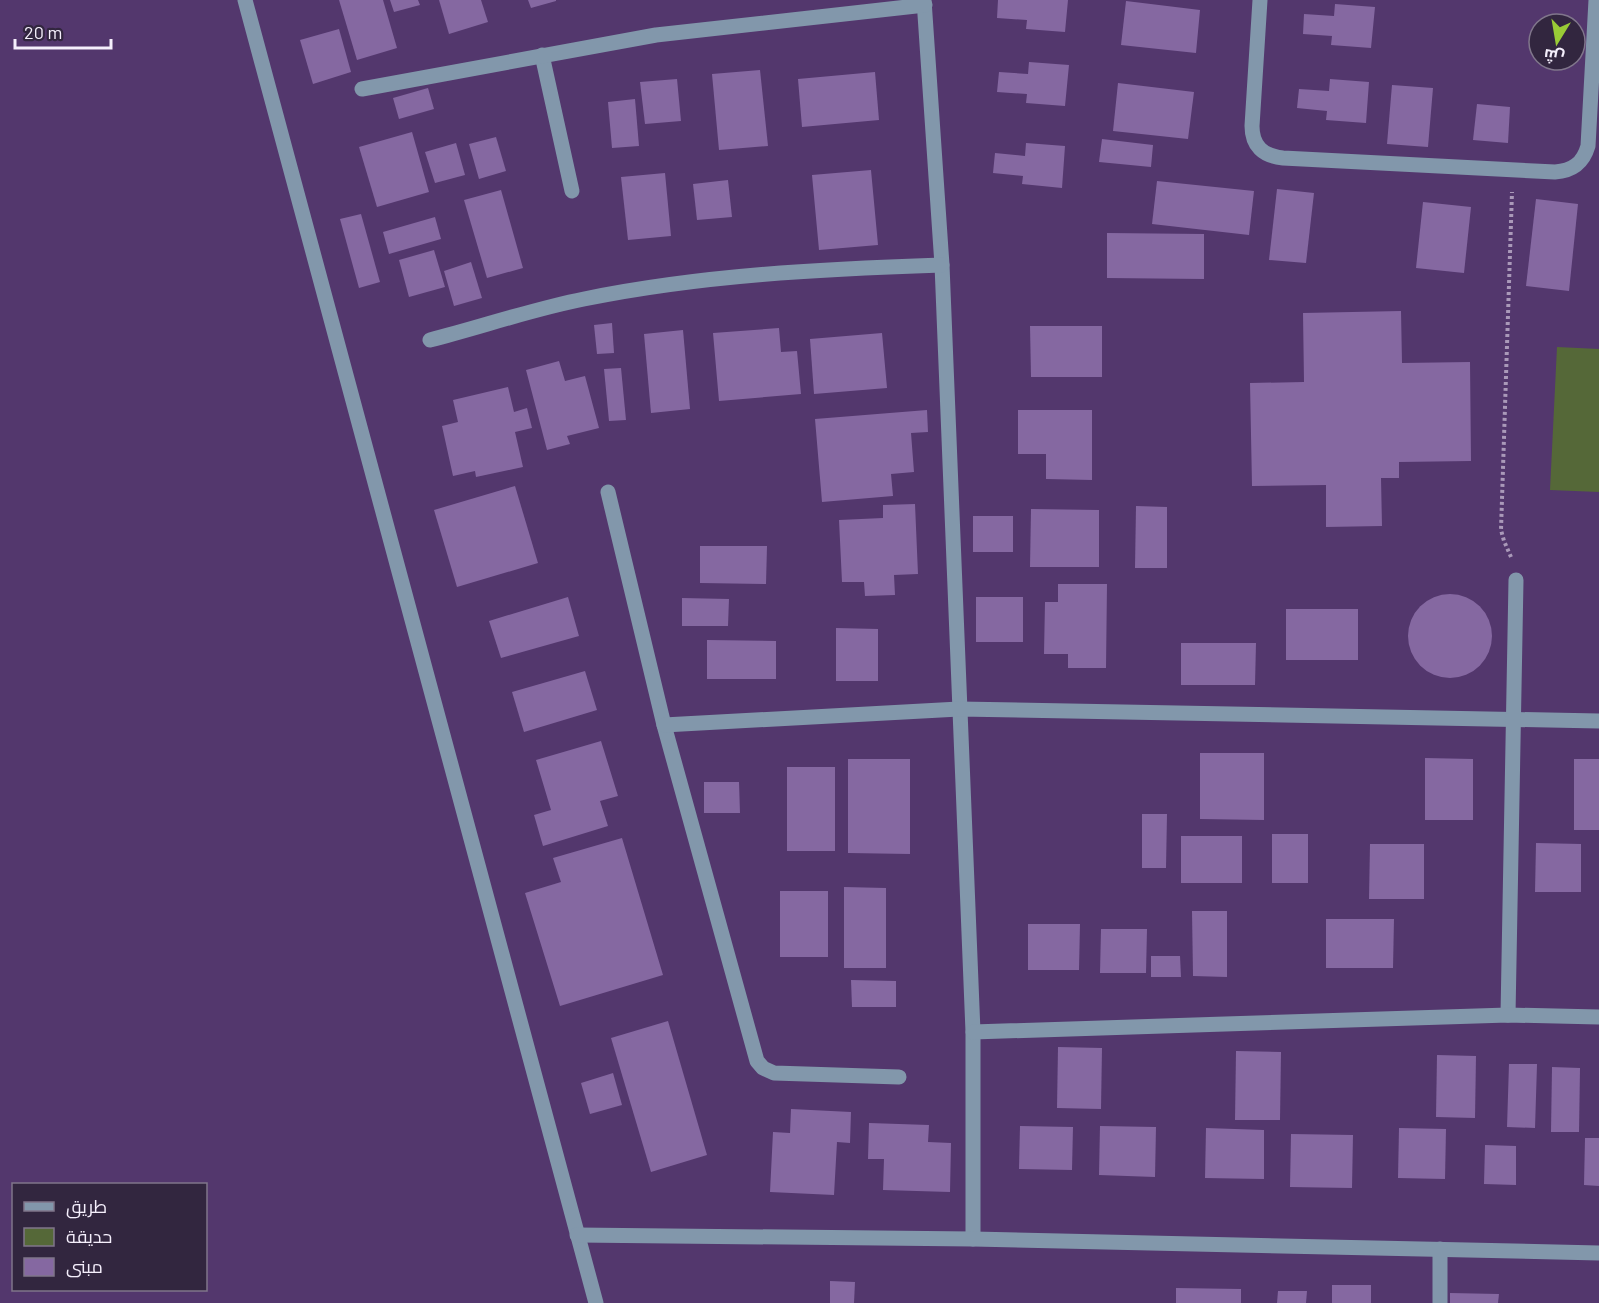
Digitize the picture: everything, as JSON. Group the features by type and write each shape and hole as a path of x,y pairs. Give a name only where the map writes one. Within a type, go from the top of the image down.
{"street":[{"path":"245,0 596,1303"},
{"path":"1260,0 1252,136 1256,146 1263,153 1283,158 1564,172 1574,168 1586,155 1588,146 1596,0"},
{"path":"362,89 656,35 925,2 942,265 973,1032 973,1239"},
{"path":"542,55 572,191"},
{"path":"430,340 583,299 677,283 861,267 942,265"},
{"path":"608,492 664,725 757,1061 763,1068 774,1072 899,1077"},
{"path":"1508,1015 1516,580"},
{"path":"664,725 959,709 1599,721"},
{"path":"973,1032 1508,1015 1599,1017"},
{"path":"577,1234 973,1239 1599,1252"},
{"path":"1440,1249 1440,1303"}],"path":[{"path":"1513,170 1501,530 1513,561 1516,580"}],"green space":[{"path":"1557,347 1599,349 1599,492 1550,490"}],"building":[{"path":"339,0 383,0 397,48 357,60"},
{"path":"390,0 418,0 420,5 394,12"},
{"path":"439,0 481,0 488,22 449,34"},
{"path":"528,0 556,0 556,1 531,8"},
{"path":"998,0 1068,0 1065,32 1026,29 1027,20 997,18"},
{"path":"1126,1 1200,10 1196,53 1121,45"},
{"path":"1335,4 1375,7 1371,48 1331,45 1332,36 1303,34 1304,14 1334,16"},
{"path":"339,29 351,72 313,84 300,40"},
{"path":"1029,62 1069,65 1065,106 1026,103 1027,94 997,92 999,72 1028,74"},
{"path":"760,70 768,146 719,150 712,74"},
{"path":"875,72 879,120 802,127 798,79"},
{"path":"677,79 681,121 645,124 640,82"},
{"path":"1330,79 1369,82 1366,123 1326,120 1327,111 1297,108 1299,89 1329,91"},
{"path":"1118,83 1194,92 1188,139 1113,131"},
{"path":"1392,85 1433,88 1428,147 1387,144"},
{"path":"428,88 434,109 399,119 393,98"},
{"path":"635,99 639,146 612,148 608,102"},
{"path":"1477,104 1510,107 1508,143 1473,140"},
{"path":"412,132 429,192 377,207 359,147"},
{"path":"496,137 506,171 479,179 469,144"},
{"path":"1102,139 1153,145 1151,167 1099,162"},
{"path":"456,143 465,175 435,183 425,152"},
{"path":"1026,143 1065,146 1062,188 1022,184 1023,176 993,173 995,153 1025,156"},
{"path":"871,170 878,245 819,250 812,175"},
{"path":"665,173 671,236 628,240 621,177"},
{"path":"728,180 732,217 697,220 693,184"},
{"path":"1157,181 1254,191 1249,235 1152,224"},
{"path":"1277,189 1314,193 1306,263 1269,260"},
{"path":"501,190 523,268 487,278 464,200"},
{"path":"1536,199 1578,204 1569,291 1526,286"},
{"path":"1423,202 1471,207 1464,273 1416,268"},
{"path":"361,214 380,282 359,288 340,219"},
{"path":"435,217 441,239 389,254 383,232"},
{"path":"1107,233 1204,234 1204,279 1107,278"},
{"path":"434,250 445,287 409,297 399,260"},
{"path":"471,262 482,298 454,306 444,271"},
{"path":"1401,311 1402,363 1470,362 1471,461 1399,462 1399,478 1381,478 1382,526 1326,527 1326,485 1252,486 1250,383 1304,382 1303,313"},
{"path":"612,323 614,353 597,354 594,325"},
{"path":"1030,326 1102,326 1102,377 1031,377"},
{"path":"779,328 781,352 797,351 801,394 719,401 713,333"},
{"path":"683,330 690,409 651,413 644,334"},
{"path":"882,333 887,388 814,394 810,339"},
{"path":"559,361 565,381 585,376 599,428 567,436 570,444 547,450 526,370"},
{"path":"621,368 626,420 609,421 604,369"},
{"path":"508,387 514,412 527,408 532,428 515,432 523,467 476,477 475,471 453,476 442,426 458,422 453,400"},
{"path":"927,410 928,432 911,433 914,472 891,474 893,496 822,502 815,419"},
{"path":"1018,410 1092,410 1092,480 1046,479 1046,454 1018,454"},
{"path":"515,486 538,563 457,587 434,510"},
{"path":"915,504 918,574 894,575 895,595 865,596 864,582 842,582 839,520 883,518 883,505"},
{"path":"1136,506 1167,507 1167,568 1135,568"},
{"path":"1031,509 1099,510 1099,567 1030,567"},
{"path":"973,516 1013,516 1013,552 973,552"},
{"path":"700,546 767,546 766,584 700,583"},
{"path":"1058,584 1107,584 1106,668 1068,668 1068,654 1044,654 1045,602 1058,602"},
{"path":"1450,594 1466,597 1480,606 1489,620 1492,636 1489,652 1480,666 1466,675 1450,678 1434,675 1420,666 1411,652 1408,636 1411,620 1420,606 1434,597"},
{"path":"568,597 579,636 501,658 489,621"},
{"path":"976,597 1023,597 1023,642 976,642"},
{"path":"682,598 729,599 728,626 682,626"},
{"path":"1286,609 1358,609 1358,660 1286,660"},
{"path":"836,628 878,629 878,681 836,681"},
{"path":"707,640 776,641 776,679 707,679"},
{"path":"1181,643 1256,643 1255,685 1181,685"},
{"path":"585,671 597,710 524,732 512,692"},
{"path":"601,741 618,796 600,801 608,826 543,846 534,815 551,810 536,760"},
{"path":"1200,753 1264,753 1264,820 1200,819"},
{"path":"1425,758 1473,759 1473,820 1425,820"},
{"path":"848,759 910,759 910,854 848,853"},
{"path":"1574,759 1599,759 1599,830 1574,830"},
{"path":"787,767 835,767 835,851 787,851"},
{"path":"704,782 739,782 740,813 704,813"},
{"path":"1142,814 1167,814 1166,868 1142,868"},
{"path":"1272,834 1308,834 1308,883 1272,883"},
{"path":"1181,836 1242,836 1242,883 1181,883"},
{"path":"622,838 663,975 560,1006 525,893 561,882 553,858"},
{"path":"1536,843 1581,844 1581,892 1535,892"},
{"path":"1370,844 1424,844 1424,899 1369,899"},
{"path":"844,887 886,888 886,968 844,968"},
{"path":"780,891 828,891 828,957 780,957"},
{"path":"1192,911 1227,911 1227,977 1193,976"},
{"path":"1326,919 1394,919 1393,968 1326,968"},
{"path":"1028,924 1080,924 1079,970 1028,970"},
{"path":"1101,929 1147,929 1146,973 1100,973"},
{"path":"1151,956 1180,956 1181,977 1151,977"},
{"path":"851,980 896,981 896,1007 852,1007"},
{"path":"668,1021 707,1155 651,1172 611,1038"},
{"path":"1058,1047 1102,1048 1101,1109 1057,1108"},
{"path":"1236,1051 1281,1052 1280,1120 1235,1120"},
{"path":"1437,1055 1476,1056 1475,1118 1436,1117"},
{"path":"1509,1064 1537,1064 1535,1128 1507,1127"},
{"path":"1552,1067 1580,1068 1579,1132 1551,1132"},
{"path":"613,1073 622,1105 590,1114 581,1083"},
{"path":"791,1109 851,1112 850,1143 837,1142 834,1195 770,1192 773,1132 790,1133"},
{"path":"869,1123 929,1125 928,1142 951,1143 950,1192 883,1190 884,1159 868,1159"},
{"path":"1020,1126 1073,1127 1072,1170 1019,1169"},
{"path":"1100,1126 1156,1127 1155,1177 1099,1175"},
{"path":"1206,1128 1264,1130 1264,1179 1205,1178"},
{"path":"1399,1128 1446,1129 1445,1179 1398,1178"},
{"path":"1291,1134 1353,1135 1352,1188 1290,1187"},
{"path":"1585,1138 1599,1138 1599,1186 1584,1185"},
{"path":"1485,1145 1516,1146 1516,1185 1484,1184"},
{"path":"830,1281 855,1282 854,1303 830,1303"},
{"path":"1332,1285 1371,1285 1371,1303 1332,1303"},
{"path":"1176,1288 1241,1289 1241,1303 1176,1303"},
{"path":"1278,1291 1307,1291 1306,1303 1277,1303"},
{"path":"1450,1293 1499,1294 1498,1303 1450,1303"}]}
